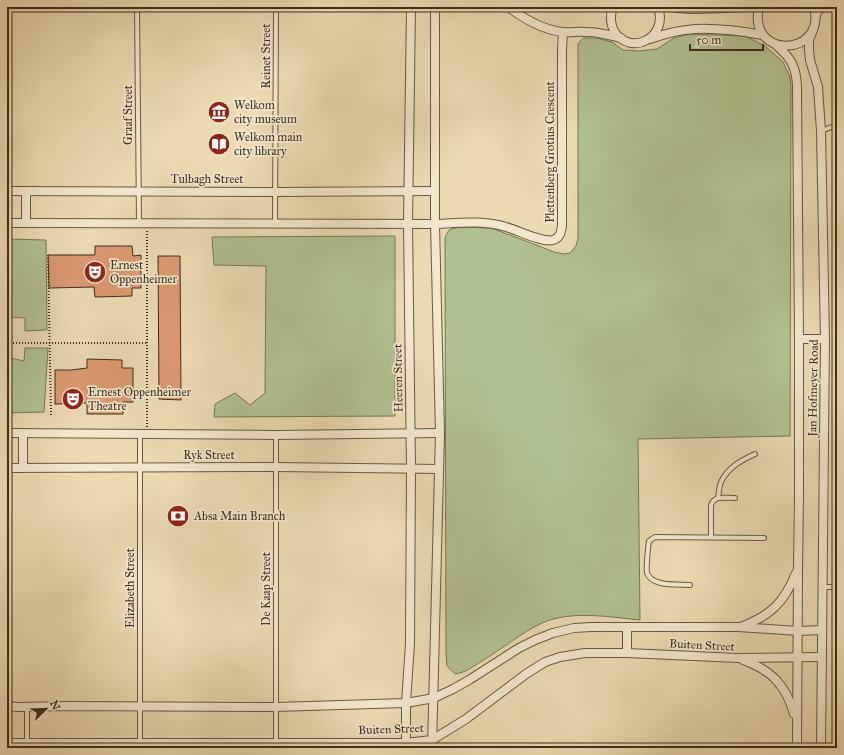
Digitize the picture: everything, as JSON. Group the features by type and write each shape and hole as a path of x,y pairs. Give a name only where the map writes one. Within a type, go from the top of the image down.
{"street":[{"name":"Heeren Street","path":"406,745 406,703 410,644 412,468 408,224 411,7"},
{"path":"432,744 440,433 435,224 435,7"},
{"path":"434,18 440,7"},
{"path":"508,7 527,20 550,30 563,32 598,32 609,34 632,43 644,42 671,33 696,29 742,31 763,35"},
{"path":"572,7 588,7"},
{"path":"613,7 610,18 611,24 616,34 620,38"},
{"path":"650,39 655,34 660,21 658,7"},
{"path":"672,7 682,9 743,7"},
{"path":"759,7 757,21 763,35"},
{"name":"Jan Hofmeyer Road","path":"814,7 814,26 809,50 810,60 818,87 821,131 825,339 821,748"},
{"path":"775,44 789,46 803,41 814,26"},
{"name":"Plettenberg Grotius Crescent","path":"408,224 492,224 506,227 544,240 552,241 558,238 562,226 563,32"},
{"name":"Jan Hofmeyer Road","path":"763,35 784,52 796,72 799,339 797,748"},
{"name":"Tulbagh Street","path":"7,191 435,191"},
{"path":"26,191 26,223"},
{"path":"7,223 408,224"},
{"path":"799,339 825,339"},
{"name":"Ryk Street","path":"7,433 440,433"},
{"path":"23,468 24,433"},
{"name":"Ryk Street","path":"7,468 276,467 439,469"},
{"path":"738,628 772,611 787,593 798,569"},
{"path":"627,627 627,653"},
{"name":"Buiten Street","path":"7,706 276,707 406,703 434,698 469,680 518,648 553,633 574,628 627,627 738,628 798,631 822,630"},
{"name":"Buiten Street","path":"7,743 26,745 276,743 353,746 432,744 526,674 546,662 560,657 585,653 627,653 738,658 822,658"},
{"path":"738,658 764,670 776,679 784,688 797,724"}],"lane":[{"name":"Graaf Street","path":"137,7 138,191 143,223"},
{"name":"Reinet Street","path":"275,224 276,7"},
{"path":"814,26 819,13 824,7"},
{"path":"821,131 837,125"},
{"name":"Elizabeth Street","path":"144,434 140,468 140,707 146,744"},
{"name":"De Kaap Street","path":"276,434 276,743"},
{"path":"718,498 721,482 728,471 740,462 755,454"},
{"path":"711,538 711,505 713,501 718,498 735,498"},
{"path":"690,585 660,583 653,581 647,572 649,541 655,536 764,538"},
{"path":"822,587 837,587"},
{"path":"26,745 27,707"}],"path":[{"path":"143,223 147,343 144,434"},
{"path":"48,256 51,415"},
{"path":"7,343 147,343"}],"green space":[{"path":"690,34 745,36 765,46 783,62 790,77 790,436 638,439 640,620 603,616 578,616 553,619 527,631 469,669 455,674 447,666 446,652 445,237 449,230 458,227 491,228 554,252 564,254 570,253 576,246 578,238 578,44 583,38 597,38 612,42 623,50 639,51 657,49 674,38"},
{"path":"395,236 395,416 214,417 215,404 235,393 250,405 265,393 266,266 214,265 212,237"},
{"path":"7,239 46,240 47,330 25,331 25,318 8,317 7,337"},
{"path":"25,348 48,348 44,412 7,413 7,350 11,350 11,358 24,361"}],"building":[{"name":"Ernest Oppenheimer","path":"95,246 132,246 133,256 141,255 141,288 132,288 132,296 95,297 94,287 49,288 48,255 95,255"},
{"path":"158,256 180,256 181,400 159,399"},
{"path":"87,359 122,360 122,368 133,368 133,402 123,402 123,414 87,414 87,403 55,404 55,370 87,368"}],"place":[{"name":"Welkom city museum","path":"219,112"},
{"name":"Welkom main city library","path":"219,144"},
{"name":"Ernest Oppenheimer","path":"95,272"},
{"name":"Ernest Oppenheimer Theatre","path":"73,399"},
{"name":"Absa Main Branch","path":"178,516"}]}
